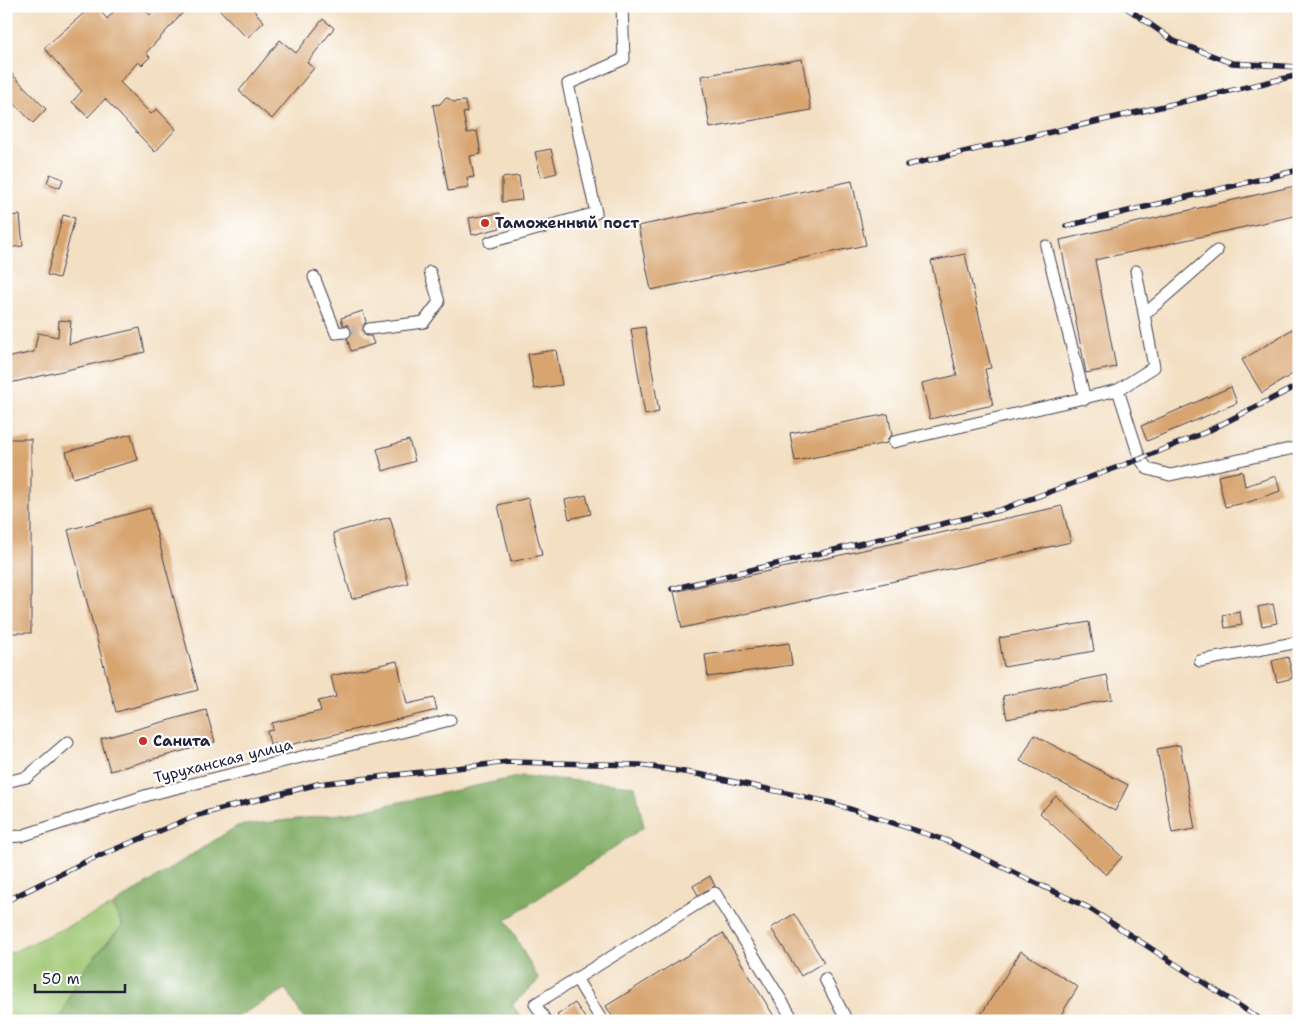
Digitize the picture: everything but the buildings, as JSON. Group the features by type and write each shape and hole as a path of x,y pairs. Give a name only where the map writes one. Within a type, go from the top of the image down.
{"street":[{"path":"490,242 596,213 568,84 624,59 622,6"},
{"path":"1046,246 1085,399"},
{"path":"1146,313 1217,251"},
{"path":"894,442 1118,390 1154,367 1146,313 1136,271"},
{"path":"368,329 424,322 439,302 430,272"},
{"path":"314,277 336,333 345,332"},
{"path":"1118,390 1140,459 1148,469 1170,475 1299,447"},
{"path":"1200,661 1299,642"},
{"name":"Туруханская улица","path":"6,837 21,836 148,795 450,720"},
{"path":"6,782 27,777 68,742"},
{"path":"546,1021 534,1004 715,893 794,1021"},
{"path":"576,978 602,1021"},
{"path":"825,978 847,1021"}],"green space":[{"path":"522,776 635,786 644,827 506,920 539,980 512,1005 524,1021 305,1021 286,989 230,1021 60,1021 77,977 123,925 113,905 237,826 349,813"},
{"path":"112,906 123,926 113,935 77,978 62,1021 6,1021 6,955"}],"tunnel":[{"path":"345,332 369,329"}],"railway":[{"path":"1124,6 1174,41 1232,63 1299,67"},
{"path":"907,165 1299,75"},
{"path":"1066,226 1299,170"},
{"path":"672,589 1000,510 1140,459 1206,432 1299,385"},
{"path":"6,901 89,860 198,815 318,784 508,762 640,765 703,775 832,803 945,840 1087,907 1263,1021"}],"place":[{"name":"Таможенный пост","path":"485,223"},
{"name":"Санита","path":"143,741"}]}
